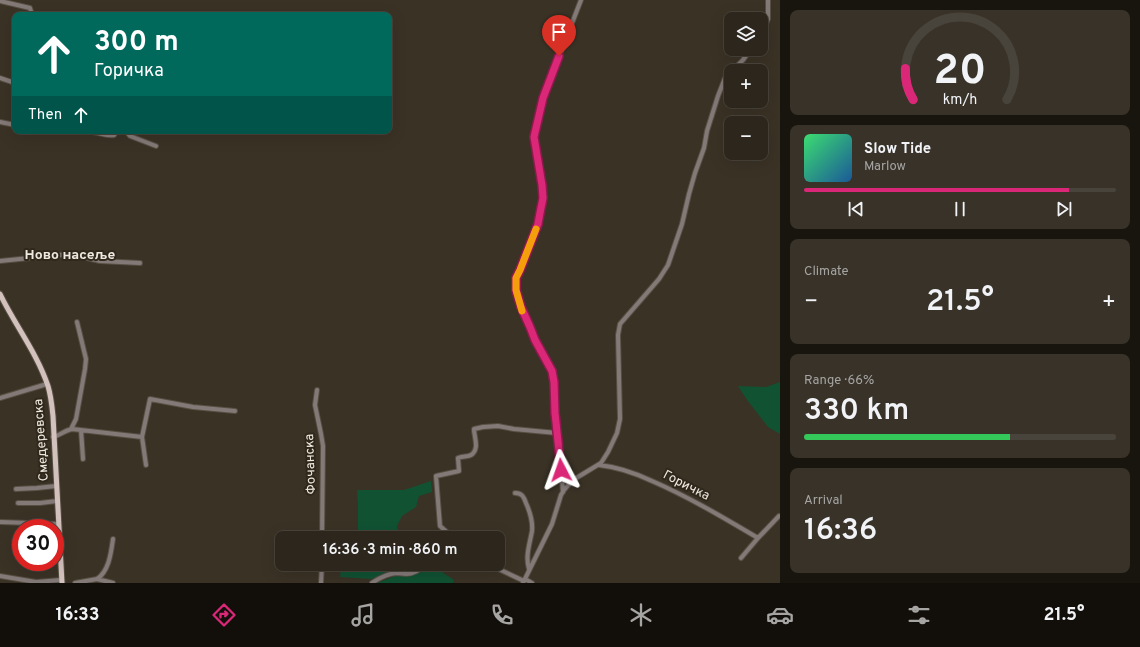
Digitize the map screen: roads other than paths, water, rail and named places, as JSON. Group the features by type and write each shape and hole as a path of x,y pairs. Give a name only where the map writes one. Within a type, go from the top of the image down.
{"main road":[{"name":"Смедеревска","path":"0,294 37,361 47,384 52,407 58,519"},
{"name":"Смедеревска","path":"61,571 62,582"}],"street":[{"path":"563,492 552,371 535,340 521,307 516,290 516,278 538,224 543,198 534,137 543,98 581,0"},
{"path":"768,0 768,12"},
{"path":"0,1 30,8 31,12"},
{"path":"739,64 746,56"},
{"path":"0,78 12,82"},
{"path":"524,581 552,524 563,492 573,480 599,465 605,459 617,433 619,425 620,387 618,335 620,326 659,279 668,265 682,224 689,194 704,148 707,131 724,82"},
{"path":"0,122 12,124"},
{"path":"102,134 111,136 115,134"},
{"path":"128,134 156,146"},
{"path":"0,261 70,254 100,261 140,263"},
{"path":"71,429 76,419 86,358 77,322"},
{"path":"0,398 47,384"},
{"name":"Фочанска","path":"317,390 315,405 323,446 322,531"},
{"path":"146,465 142,437 150,399 193,407 235,410"},
{"path":"446,531 440,526 436,476 459,471 458,458 471,455 475,450 475,428 498,426 557,433"},
{"path":"53,437 71,429 142,437"},
{"path":"81,430 83,459"},
{"name":"Горичка","path":"599,465 611,466 625,470 661,484 758,538"},
{"path":"16,489 56,486"},
{"path":"516,493 520,493 524,497 532,519 532,530 527,556 529,569"},
{"path":"18,503 57,501"},
{"path":"741,558 779,516"},
{"path":"0,522 12,522"},
{"path":"75,583 91,582 104,573 109,559 113,539"},
{"path":"321,583 322,571"},
{"path":"372,583 394,573 407,574 417,571"},
{"path":"503,571 532,583"},
{"path":"0,576 36,582 62,582"},
{"path":"97,579 113,583"}],"district":[{"name":"Ново насеље","path":"70,255"}]}
